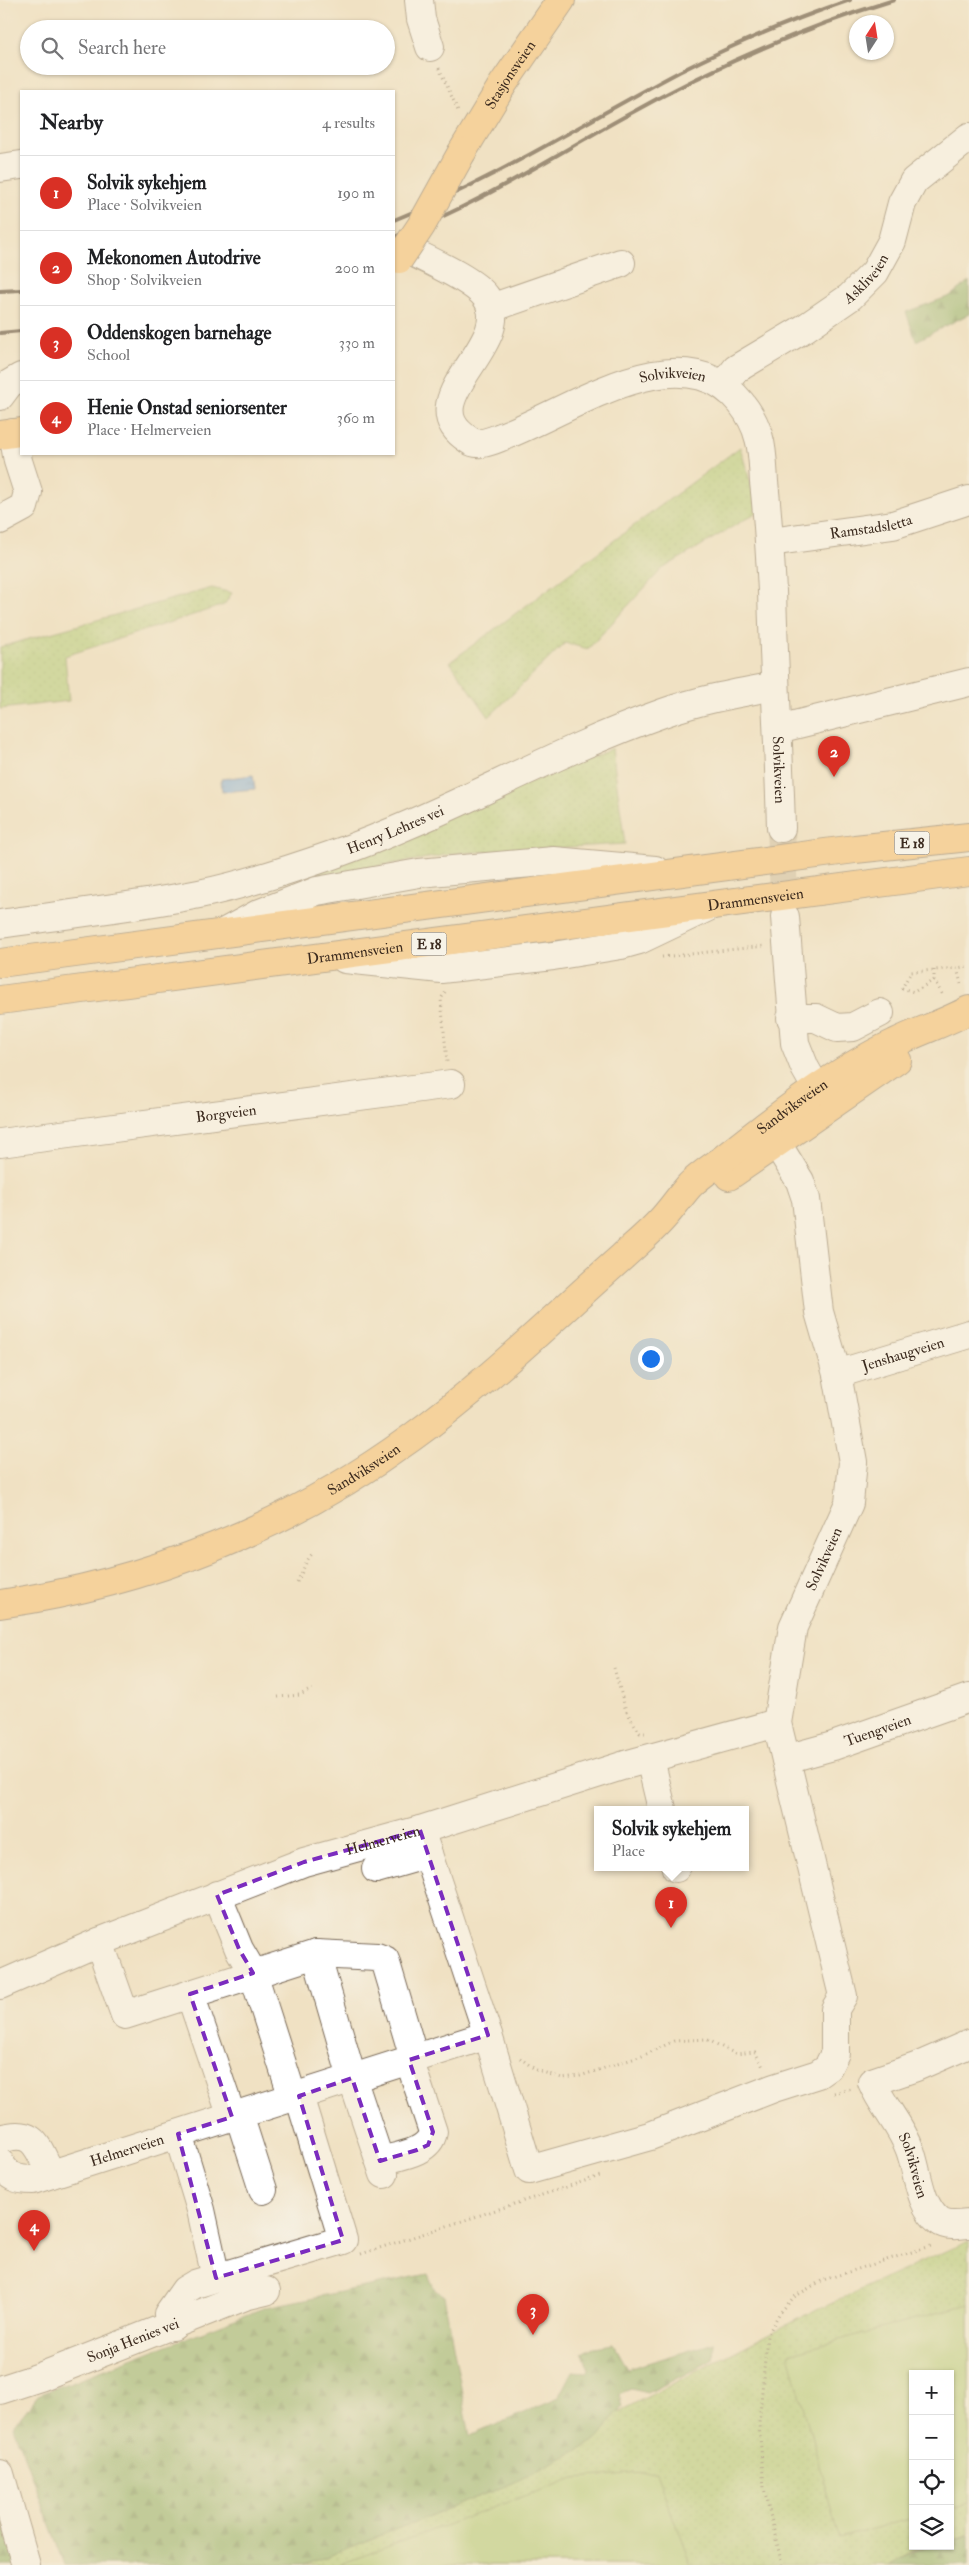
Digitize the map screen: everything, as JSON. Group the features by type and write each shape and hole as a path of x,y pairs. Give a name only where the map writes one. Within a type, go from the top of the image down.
{"main road":[{"name":"Stasjonsveien","path":"403,257 503,84 561,0"},
{"name":"E 18","path":"0,963 855,849 969,837"},
{"name":"Drammensveien","path":"0,1000 969,871"},
{"name":"Sandviksveien","path":"0,1604 95,1586 152,1571 252,1531 369,1467 438,1418 495,1371 663,1219 690,1185 772,1134 822,1099 850,1068 894,1043 943,1024 969,1010"}],"street":[{"path":"419,0 430,47"},
{"name":"Askliveien","path":"723,386 736,369 805,328 850,297 869,279 875,272 892,241 902,204 914,181 969,137"},
{"path":"0,168 20,166"},
{"path":"403,257 472,284 488,299 492,308 621,263"},
{"name":"Solvikveien","path":"492,308 493,320 489,335 460,377 450,402 451,419 457,431 471,442 486,443 518,431 627,380 662,372 694,374 723,386 740,402 752,421 760,439 770,542 781,828"},
{"path":"0,396 9,384 20,378"},
{"path":"0,520 24,507 28,492 12,478 18,461 11,433"},
{"name":"Ramstadsletta","path":"770,542 893,525 969,500"},
{"path":"778,729 969,682"},
{"name":"Henry Lehres vei","path":"0,924 199,894 268,876 334,855 412,823 601,736 656,715 720,696 775,686"},
{"path":"785,917 794,1043 822,1099"},
{"path":"791,1018 816,1018 837,1028 853,1027 880,1014"},
{"name":"Borgveien","path":"0,1142 451,1084"},
{"name":"Solvikveien","path":"772,1134 800,1181 806,1199 819,1312 837,1374 853,1462 849,1503 793,1627 777,1723 843,1996 835,2009 835,2053 828,2067 818,2074 774,2088"},
{"name":"Jenshaugveien","path":"837,1374 969,1334"},
{"name":"Tuengveien","path":"786,1759 832,1746 969,1698"},
{"name":"Helmerveien","path":"0,1985 99,1942 304,1862 424,1842 618,1767 648,1746 777,1723"},
{"path":"648,1746 661,1806"},
{"path":"376,1869 424,1842 488,2035 529,2170 650,2136 774,2088"},
{"path":"172,2326 168,2314 185,2290 195,2284 343,2240 253,1973 239,1949 217,1895"},
{"path":"99,1942 124,2015 316,1954 377,1957 385,1960 433,2132 432,2139 428,2144 382,2168 352,2078 316,1954"},
{"path":"190,1994 263,2190"},
{"name":"Helmerveien","path":"0,2163 6,2172 20,2180 33,2180 488,2035"},
{"name":"Solvikveien","path":"969,2044 916,2067 872,2082 877,2093 900,2127 910,2150 929,2210 940,2222 955,2225 969,2224"},
{"path":"178,2134 201,2210 216,2278"},
{"path":"0,2140 15,2135 26,2137 35,2144 51,2174"},
{"name":"Sonja Henies vei","path":"0,2390 172,2326 245,2296 266,2291"},
{"path":"0,2474 26,2565"}],"path":[{"path":"430,47 457,109 468,144"},
{"path":"934,980 914,992 902,988 911,972 969,966"},
{"path":"958,968 961,984"},
{"path":"934,970 934,980 942,994"},
{"path":"448,989 441,999 448,1074 451,1084"},
{"path":"297,1582 308,1558 313,1553"},
{"path":"614,1668 626,1711 648,1746"},
{"path":"278,1697 300,1695 316,1687"},
{"path":"515,2051 520,2058 536,2070 562,2078 588,2074 642,2056 674,2041 706,2039 736,2054 755,2052 774,2088"},
{"path":"360,2254 607,2174"},
{"path":"782,2565 764,2488 759,2424 767,2336 778,2314 794,2297 823,2280 929,2247"}],"highlighted area":[{"path":"420,1830 488,2035 409,2060 433,2132 428,2145 417,2150 380,2161 352,2078 299,2096 343,2240 216,2278 178,2134 232,2117 190,1994 253,1973 239,1949 217,1895 304,1862"}],"green space":[{"path":"969,281 969,314 916,341 906,312 950,296"},
{"path":"740,447 759,511 662,569 588,649 565,643 489,717 450,662"},
{"path":"212,588 232,593 224,605 65,656 69,701 0,709 0,647"},
{"path":"612,748 625,844 459,853 298,879"},
{"path":"969,2241 969,2534 954,2539 954,2370 909,2370 909,2550 916,2550 889,2565 276,2565 558,2443 817,2309"},
{"path":"428,2274 435,2290 444,2296 470,2436 558,2398 572,2371 587,2372 588,2368 583,2353 593,2347 613,2344 627,2369 714,2343 713,2360 648,2393 631,2389 619,2394 622,2406 597,2440 513,2483 306,2565 65,2565 13,2427 38,2395 266,2307"},
{"path":"969,2304 969,2503 954,2507 954,2370 909,2370 909,2519 839,2538 789,2354"},
{"path":"656,2472 691,2565 338,2565 574,2478"},
{"path":"0,2513 17,2565 0,2565"},
{"path":"969,2535 969,2565 889,2565 922,2550 954,2550 954,2539"}],"water":[{"path":"253,775 255,789 222,792 221,779"}],"tunnel":[{"path":"781,828 785,917"}],"railway":[{"path":"395,220 503,169 679,72 763,33 850,0"},
{"path":"395,237 453,212 482,197 655,100 721,67 789,37 858,11 894,0"},
{"path":"0,291 20,290"},
{"path":"0,333 20,331"}],"place":[{"name":"Mekonomen Autodrive","path":"834,777"},
{"name":"Solvik sykehjem","path":"671,1928"},
{"name":"Henie Onstad seniorsenter","path":"34,2251"},
{"name":"Oddenskogen barnehage","path":"533,2335"}]}
